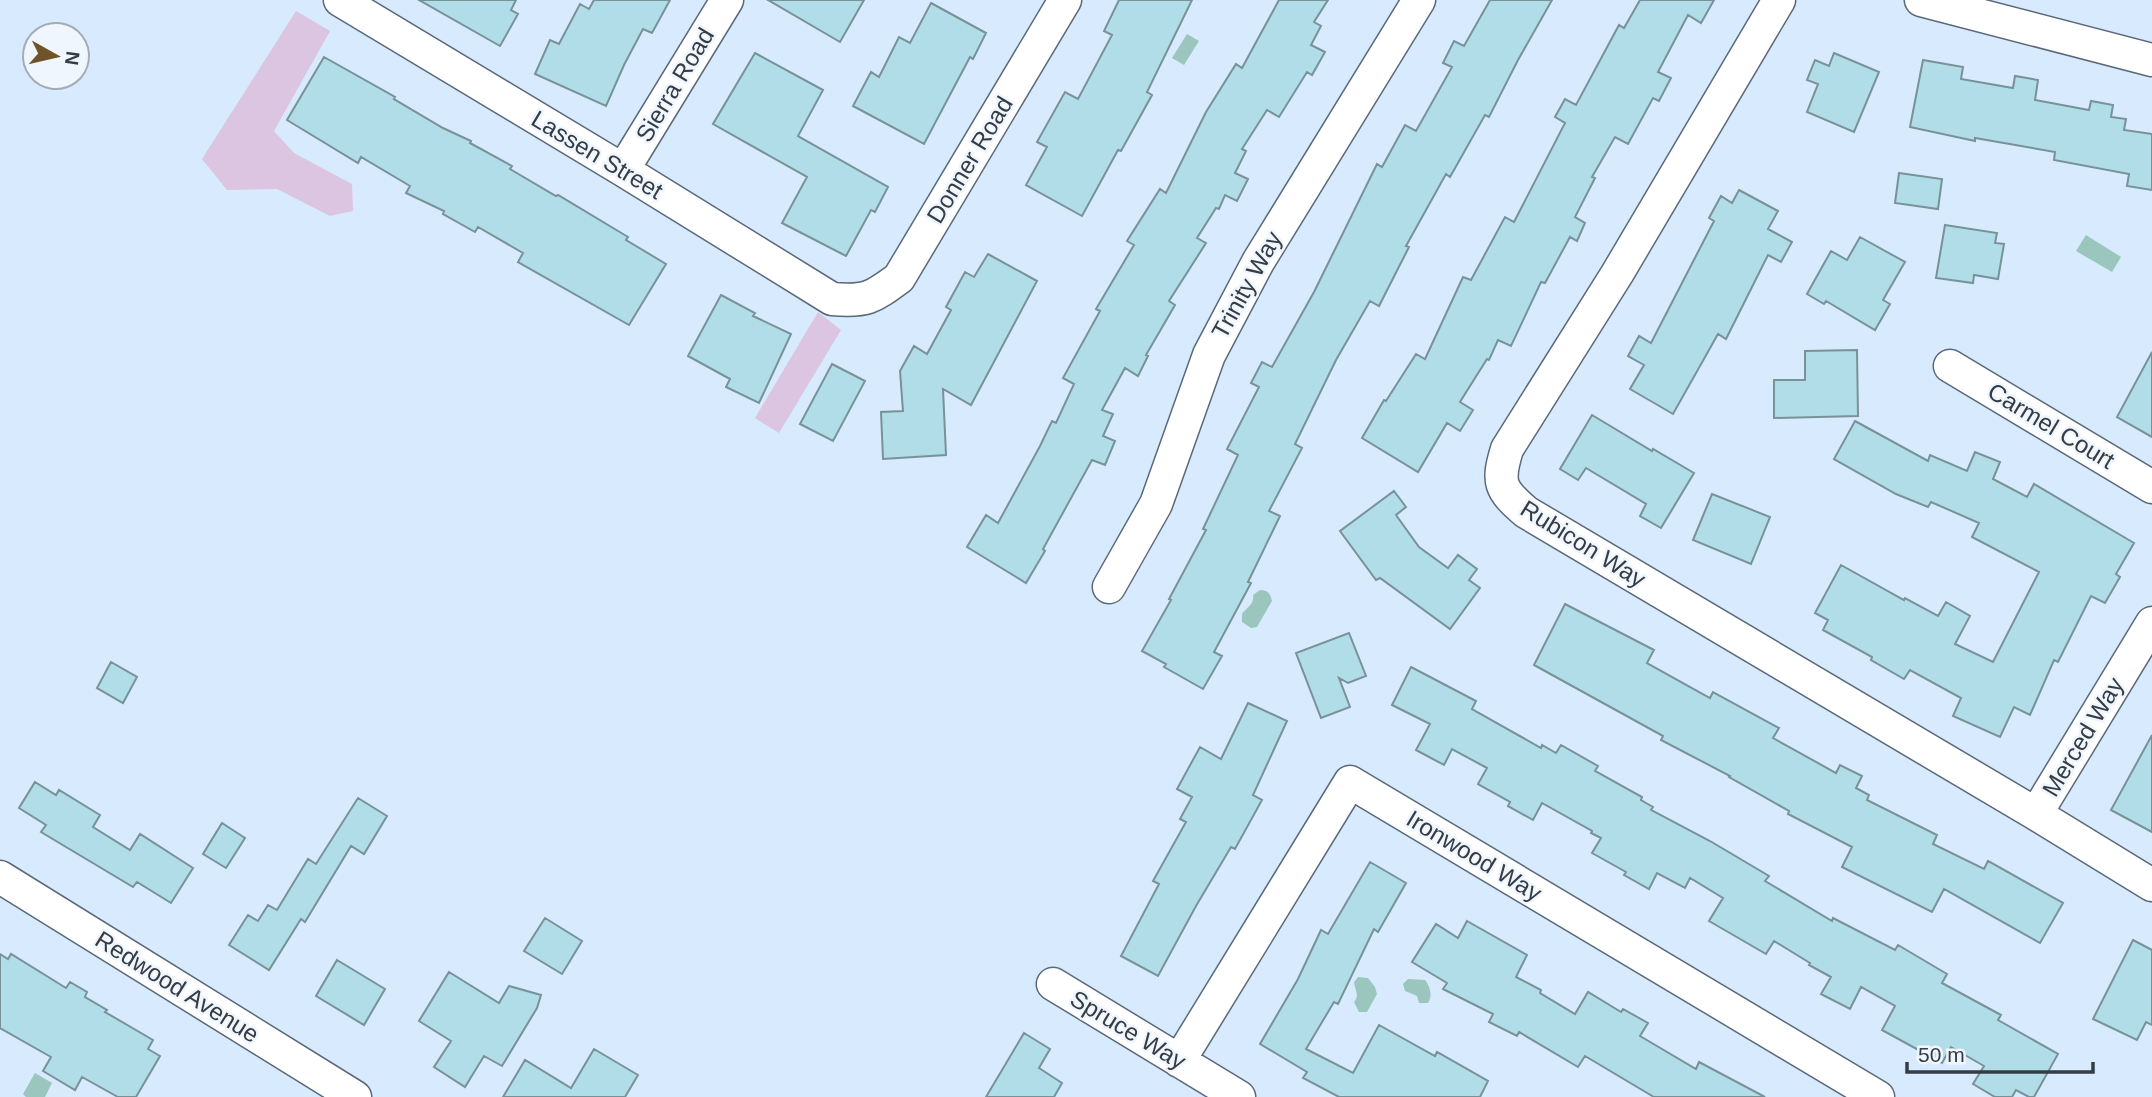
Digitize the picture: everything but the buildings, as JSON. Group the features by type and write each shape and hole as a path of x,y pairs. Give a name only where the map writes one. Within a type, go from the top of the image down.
{"street":[{"name":"Lassen Street","path":"340,0 373,9 623,170 831,299 857,302"},
{"name":"Sierra Road","path":"623,170 727,0"},
{"name":"Donner Road","path":"857,302 879,292 899,278 1065,0"},
{"name":"Trinity Way","path":"1109,587 1156,504 1209,355 1258,262 1419,0"},
{"name":"Rubicon Way","path":"1779,0 1617,274 1507,449 1499,474 1508,497 1526,512 2152,885"},
{"path":"1921,0 2152,60"},
{"name":"Carmel Court","path":"1950,366 2152,487"},
{"name":"Merced Way","path":"2036,814 2152,623"},
{"name":"Ironwood Way","path":"1179,1061 1350,782 1878,1097"},
{"name":"Redwood Avenue","path":"0,877 339,1093"},
{"name":"Spruce Way","path":"1053,984 1240,1097"}],"shaded area":[{"path":"296,11 330,31 274,131 294,153 352,184 353,211 330,216 277,189 227,190 202,159"},
{"path":"1187,34 1199,41 1184,65 1172,58"},
{"path":"2086,235 2121,257 2112,272 2076,251"},
{"path":"818,312 841,330 779,433 755,418"},
{"path":"1260,590 1269,593 1272,601 1257,627 1251,628 1242,622 1242,614 1251,603 1253,595"},
{"path":"1358,977 1368,978 1377,994 1367,1012 1359,1012 1354,1002 1357,995 1354,982"},
{"path":"1408,979 1425,980 1430,991 1428,1003 1419,1003 1417,996 1405,991 1403,984"},
{"path":"35,1073 52,1083 45,1097 26,1097 23,1094"}]}
